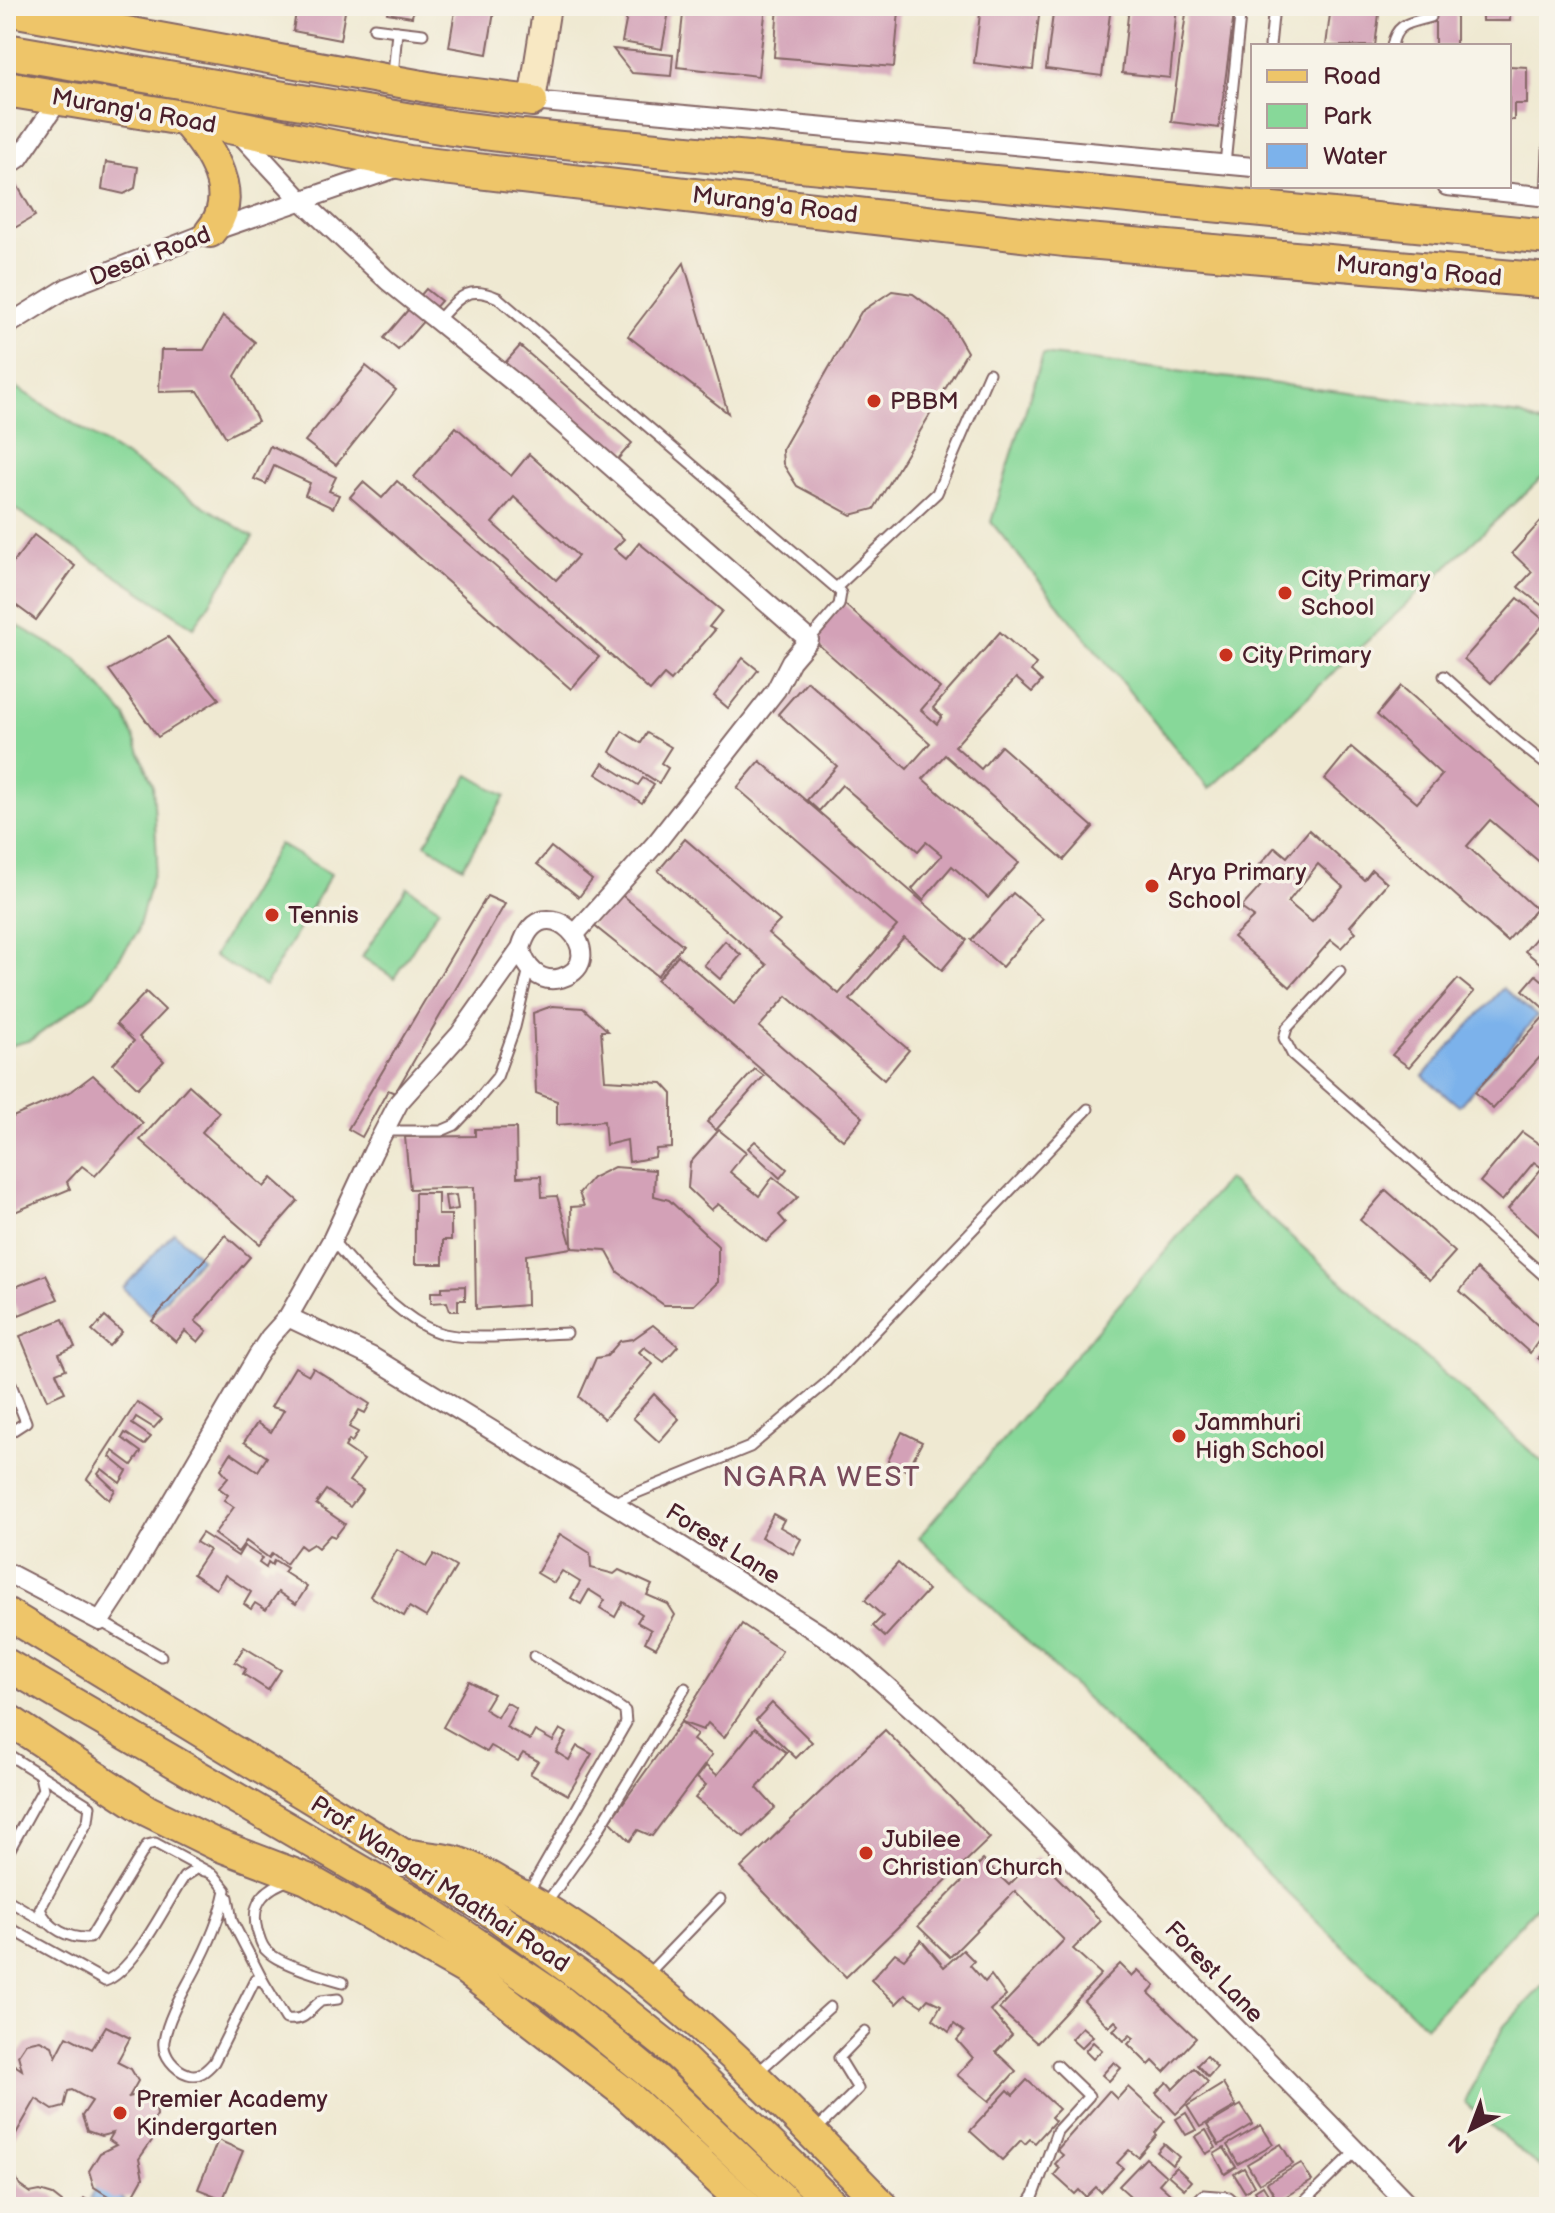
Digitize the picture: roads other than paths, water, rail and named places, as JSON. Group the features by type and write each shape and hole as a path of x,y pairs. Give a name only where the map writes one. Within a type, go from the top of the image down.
{"highway":[{"name":"Murang'a Road","path":"6,51 452,128 523,137 1549,237"},
{"name":"Murang'a Road","path":"6,89 233,127 409,163 1064,239 1549,281"}],"main road":[{"path":"6,10 444,90 532,101 547,6"},
{"path":"184,120 202,140 217,166 222,196 221,219 210,232"},
{"name":"Prof. Wangari Maathai Road","path":"6,1613 401,1853 487,1909 581,1977 675,2052 835,2207"},
{"name":"Prof. Wangari Maathai Road","path":"6,1664 413,1901 556,1997 656,2079 791,2207"},
{"path":"6,1718 148,1811 215,1844 304,1878 465,1969 625,2093 748,2207"},
{"path":"304,1878 324,1849"},
{"path":"401,1853 454,1861 534,1902 604,1948 696,2023 884,2207"}],"street":[{"path":"6,167 19,158 60,98"},
{"path":"532,101 1251,167"},
{"path":"233,127 301,200 388,281 598,455 809,640 791,661 776,690 666,831 575,934"},
{"name":"Desai Road","path":"6,326 67,288 210,232 409,163"},
{"path":"1465,188 1548,197"},
{"path":"6,1572 100,1621 257,1357 288,1317 332,1240 399,1102 460,1034 531,930 546,920 556,920 575,934 581,956 577,967 569,974 549,979 529,968 523,960 521,948"},
{"name":"Forest Lane","path":"288,1317 372,1357 612,1503 857,1660 945,1738 1054,1842 1411,2207"}],"lane":[{"path":"1225,164 1241,6"},
{"path":"1270,44 1274,6"},
{"path":"1392,44 1394,34 1405,24 1431,17"},
{"path":"374,28 423,34"},
{"path":"393,79 397,31"},
{"path":"1548,197 1549,131"},
{"path":"438,320 459,297 467,294 483,291 498,298 836,588 841,593 839,605 809,640"},
{"path":"836,588 937,493 989,373"},
{"path":"1444,676 1549,767"},
{"path":"383,1131 441,1131 455,1125 471,1108 497,1077 515,1027 529,968"},
{"path":"1340,971 1287,1028 1284,1038 1292,1054 1549,1280"},
{"path":"612,1503 750,1447 825,1384 1088,1109"},
{"path":"332,1240 395,1304 419,1323 443,1334 567,1333"},
{"path":"6,1372 26,1416 22,1427 6,1435"},
{"path":"100,1621 161,1656"},
{"path":"534,1656 625,1711 626,1723 534,1902"},
{"path":"534,1902 596,1834 685,1688"},
{"path":"7,1756 90,1806 88,1821 40,1909 45,1921 55,1928"},
{"path":"6,1856 43,1789 40,1776"},
{"path":"6,1899 55,1928 79,1938 90,1938 147,1845 155,1843 214,1875 226,1890 232,1921 286,2019 297,2020 309,2015 321,2001 338,1999"},
{"path":"6,1926 105,1981 114,1978 129,1964 184,1877 198,1868 214,1875"},
{"path":"304,1878 273,1886 258,1901 255,1922 262,1945 277,1959 343,1982"},
{"path":"226,1890 215,1927 183,1991 163,2043 165,2055 172,2064 192,2076 204,2073 214,2062 255,1980 263,1981"},
{"path":"643,1979 720,1899"},
{"path":"753,2076 830,2007"},
{"path":"812,2134 858,2089 839,2058 865,2031"},
{"path":"1026,2207 1034,2195 1057,2131 1089,2096 1057,2065"},
{"path":"1299,2207 1356,2151"},
{"path":"1191,2207 1203,2195 1229,2197 1240,2207"}],"water":[{"path":"1503,988 1537,1016 1459,1106 1423,1076"},
{"path":"174,1232 201,1258 151,1316 123,1288"},
{"path":"98,2184 125,2200 121,2207 106,2207 90,2198"}],"place":[{"name":"PBBM","path":"874,401"},
{"name":"City Primary School","path":"1285,593"},
{"name":"City Primary","path":"1226,655"},
{"name":"Arya Primary School","path":"1152,886"},
{"name":"Tennis","path":"272,915"},
{"name":"Jammhuri High School","path":"1179,1436"},
{"name":"Jubilee Christian Church","path":"866,1853"},
{"name":"Premier Academy Kindergarten","path":"120,2113"}],"district":[{"name":"NGARA WEST","path":"822,1477"}]}
